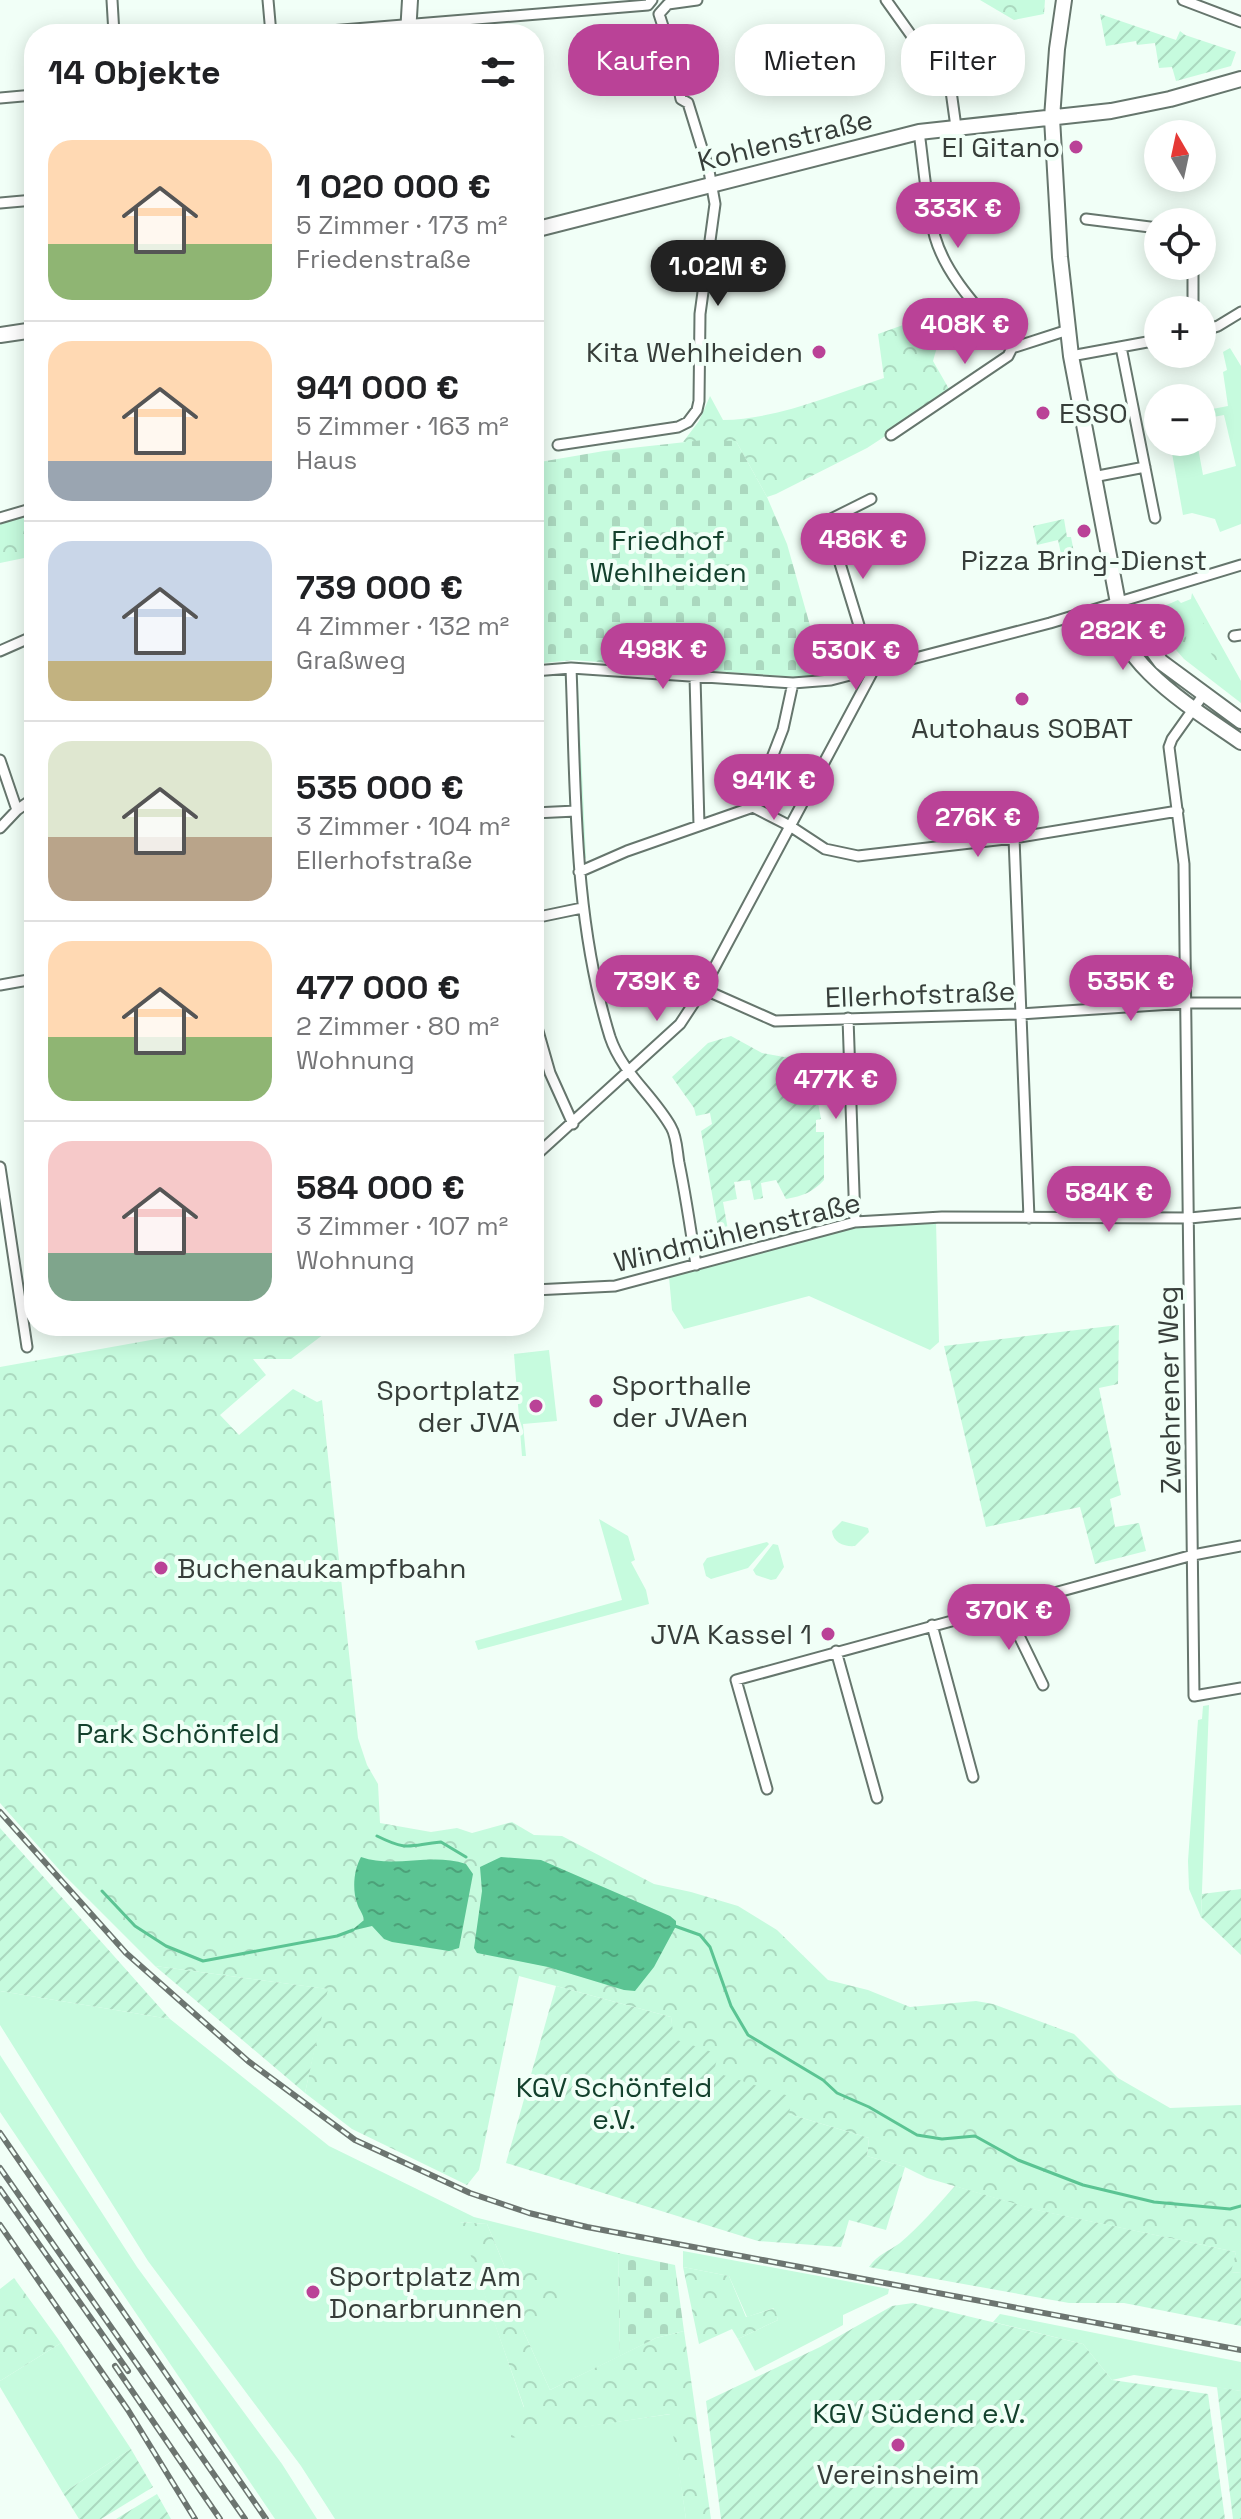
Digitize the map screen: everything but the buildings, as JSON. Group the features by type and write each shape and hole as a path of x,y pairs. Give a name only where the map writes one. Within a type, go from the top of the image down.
{"main road":[{"path":"408,24 410,0"},
{"path":"1064,0 1052,118 1060,257 1071,356 1118,603 1117,625 1142,666 1241,742"},
{"name":"Kohlenstraße","path":"544,228 919,132 1121,109 1241,79"},
{"path":"0,335 24,331"},
{"path":"1118,603 1161,662 1241,721"}],"street":[{"path":"112,0 113,24"},
{"path":"268,0 270,24"},
{"path":"558,445 678,427 688,422 697,410 700,314 715,204 709,171 688,103 681,99 683,88 659,14 668,4 697,0"},
{"path":"886,0 951,91 956,127"},
{"path":"1183,0 1241,22"},
{"path":"545,1 546,13"},
{"path":"457,24 650,2"},
{"path":"0,98 24,96"},
{"path":"919,132 935,238 944,260 960,285 1012,348"},
{"path":"0,203 24,201"},
{"path":"1086,219 1144,226"},
{"path":"1216,327 1241,312"},
{"path":"891,435 1008,356 1012,348 1068,330"},
{"path":"1071,356 1144,343"},
{"path":"1121,347 1155,518"},
{"path":"1093,477 1145,467"},
{"path":"544,1149 680,1024 703,989 873,671 827,521 871,499"},
{"path":"0,518 24,511"},
{"path":"544,670 571,668 793,683 831,680 1118,603 1241,565"},
{"path":"0,651 24,640"},
{"path":"571,668 582,908 610,1038 620,1062 658,1106 673,1131 696,1265"},
{"path":"695,677 699,825"},
{"path":"753,807 783,729 793,683"},
{"name":"Zwehrener Weg","path":"1204,694 1169,747 1184,864 1194,1696 1241,1688"},
{"path":"0,760 17,810"},
{"path":"0,828 24,805"},
{"path":"579,872 753,807 825,849 858,856 1014,838 1178,811"},
{"path":"544,813 576,811"},
{"path":"1014,838 1029,1218"},
{"path":"544,916 582,908"},
{"path":"0,985 24,981"},
{"name":"Ellerhofstraße","path":"703,989 775,1021 1020,1014 1187,1003 1241,1003"},
{"path":"848,1018 855,1222"},
{"path":"544,1052 573,1124"},
{"path":"0,1167 24,1327"},
{"name":"Windmühlenstraße","path":"544,1290 615,1286 855,1222 942,1217 1190,1218 1241,1213"},
{"path":"25,1336 27,1347"},
{"path":"767,1789 736,1680 1004,1605 1193,1555 1241,1546"},
{"path":"1004,1605 1043,1685"},
{"path":"932,1625 973,1777"},
{"path":"836,1651 877,1798"}],"green space":[{"path":"980,0 1045,0 1044,14 1014,20"},
{"path":"1100,14 1176,40 1180,31 1236,52 1231,66 1176,81 1172,67 1159,68 1155,43 1137,45 1136,41 1106,46"},
{"path":"934,318 936,325 931,328 937,347 933,361 949,389 936,397 936,403 867,448 776,494 767,497 736,441 683,442 699,421 710,396 723,420 744,419 805,405 884,378 878,334 917,320"},
{"path":"1230,348 1241,366 1241,524 1220,532 1215,519 1192,513 1183,515 1172,456 1200,456 1203,475 1236,466 1224,415 1216,416 1216,408 1228,406 1223,352"},
{"name":"Friedhof Wehlheiden","path":"704,440 736,441 767,497 787,544 824,675 795,677 573,660 544,663 544,461"},
{"path":"24,517 24,558 0,563 0,523"},
{"path":"1064,519 1077,568 1063,563 1058,540 1037,545 1033,526"},
{"path":"1192,593 1241,681 1241,703 1184,659 1147,617 1148,613 1178,600 1181,603 1191,599"},
{"path":"1190,605 1226,661 1225,665 1219,665 1194,629 1187,631 1186,638 1191,647 1187,655 1182,653 1153,616 1155,612"},
{"path":"577,688 586,858 584,859"},
{"path":"731,1036 762,1053 842,1060 839,1075 823,1076 823,1085 815,1086 821,1119 816,1120 816,1132 824,1132 824,1180 807,1193 786,1199 776,1180 761,1183 763,1198 754,1200 750,1180 734,1182 737,1199 723,1202 730,1241 705,1248 705,1231 718,1228 701,1131 712,1124 710,1113 696,1116 694,1108 672,1077 708,1043"},
{"path":"936,1221 939,1342 930,1350 809,1296 684,1329 672,1310 669,1277 856,1226"},
{"path":"1119,1325 1118,1384 1099,1388 1121,1495 1110,1499 1115,1527 1139,1523 1146,1551 1095,1564 1080,1507 986,1527 944,1346"},
{"name":"Park Schönfeld","path":"173,1336 321,1336 291,1359 253,1359 266,1375 220,1415 239,1435 293,1389 317,1402 322,1400 358,1738 367,1765 378,1784 380,1823 431,1832 457,1828 472,1833 512,1822 534,1835 562,1836 654,1884 738,1906 777,1930 828,1980 868,1990 910,2007 976,2001 993,2004 1074,2034 1118,2078 1170,2108 1241,2105 1241,2273 1230,2272 1236,2252 1036,2210 927,2178 905,2167 867,2156 869,2138 789,2114 714,2072 673,2039 671,2017 519,1976 479,2170 467,2185 352,2129 305,2093 327,1989 155,1966 63,1874 0,1803 0,1367"},
{"name":"Sportplatz der JVA","path":"549,1350 557,1421 523,1424 526,1456 522,1456 514,1354"},
{"path":"599,1519 628,1536 635,1560 631,1562 646,1590 649,1604 478,1650 475,1641 622,1600"},
{"path":"842,1521 868,1528 869,1532 855,1546 844,1545 835,1539 832,1531"},
{"path":"769,1544 748,1568 711,1579 706,1576 703,1564 707,1558"},
{"path":"773,1544 778,1545 784,1567 776,1579 771,1580 756,1575 753,1570"},
{"path":"1209,1705 1201,1917 1189,1889 1188,1861 1198,1720 1202,1719 1203,1706"},
{"path":"0,1828 170,2019 0,1991"},
{"path":"1241,1889 1241,1955 1201,1917 1202,1894"},
{"path":"155,1966 328,1989 305,2093"},
{"name":"KGV Schönfeld e.V.","path":"556,1986 671,2017 674,2039 718,2054 714,2072 792,2097 789,2114 869,2138 867,2156 905,2167 886,2230 849,2220 841,2247 758,2241 506,2163"},
{"path":"0,1991 170,2019 329,2146 474,2217 618,2253 620,2356 550,2390 523,2330 505,2267 487,2224 460,2222 524,2408 511,2437 671,2414 686,2519 335,2519 301,2466 148,2261 0,2025"},
{"path":"0,2055 137,2267 282,2464 317,2519 275,2519 0,2112"},
{"path":"955,2186 1037,2210 1236,2252 1231,2272 1241,2273 1241,2326 1124,2303 1069,2303 869,2267 900,2243"},
{"path":"459,2222 487,2224 505,2267 553,2271 564,2305 523,2330 550,2390 656,2338 684,2331 711,2519 686,2519 670,2414 511,2438 511,2414 524,2407"},
{"path":"683,2251 889,2289 888,2294 843,2315 843,2325 755,2371 738,2339 778,2320 774,2308 747,2317 729,2276 683,2267"},
{"path":"618,2253 675,2265 684,2331 656,2338 620,2356"},
{"path":"683,2267 729,2276 746,2317 775,2308 778,2320 738,2339 732,2329 699,2344"},
{"path":"14,2278 61,2343 0,2381 0,2289"},
{"name":"KGV Südend e.V.","path":"913,2303 1083,2344 1112,2380 1208,2394 1225,2519 721,2519 706,2401 820,2347 892,2306"},
{"path":"1000,2314 1241,2362 1241,2391 1134,2375 1112,2380 1083,2344 993,2322"},
{"path":"61,2343 131,2449 63,2493 0,2387 0,2381"},
{"path":"1217,2387 1241,2391 1241,2519 1233,2519"},
{"path":"131,2449 153,2487 101,2519 79,2519 63,2493"},
{"path":"157,2494 171,2519 116,2519"}],"water":[{"path":"361,1857 466,1864 473,1874 459,1948 449,1951 392,1942 384,1939 372,1926 351,1931 364,1920 354,1885"},
{"path":"501,1857 541,1860 676,1921 654,1967 635,1991 548,1967 477,1953 474,1948 482,1891 480,1867"}],"waterway":[{"path":"377,1836 403,1846 441,1842 466,1857"},
{"path":"102,1891 135,1926 166,1946 203,1961 337,1936 353,1930"},
{"path":"672,1925 700,1935 710,1947 731,2006 748,2035 823,2080 837,2093 869,2107 917,2135 942,2139 975,2136 1018,2160 1083,2185 1154,2202 1230,2209 1241,2206"}],"railway":[{"path":"0,1812 126,1953 248,2061 355,2140 470,2193 529,2213 587,2227 1241,2350"},
{"path":"0,2133 266,2519"},
{"path":"0,2168 245,2519"},
{"path":"0,2189 128,2371"},
{"path":"0,2225 128,2410 195,2519"},
{"path":"115,2366 220,2519"}],"place":[{"name":"El Gitano","path":"1076,147"},
{"name":"Kita Wehlheiden","path":"819,352"},
{"name":"ESSO","path":"1043,413"},
{"name":"Pizza Bring-Dienst","path":"1084,531"},
{"name":"Autohaus SOBAT","path":"1022,699"},
{"name":"Sporthalle der JVAen","path":"596,1401"},
{"name":"Sportplatz der JVA","path":"536,1406"},
{"name":"Buchenaukampfbahn","path":"161,1568"},
{"name":"JVA Kassel 1","path":"828,1634"},
{"name":"Sportplatz Am Donarbrunnen","path":"313,2292"},
{"name":"Vereinsheim","path":"898,2445"}]}
